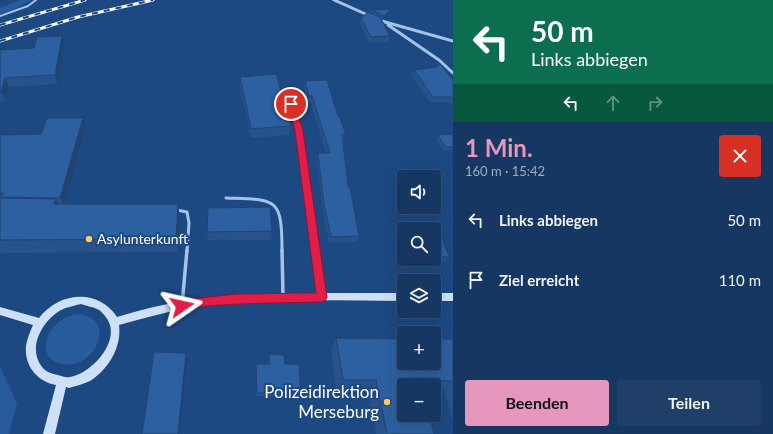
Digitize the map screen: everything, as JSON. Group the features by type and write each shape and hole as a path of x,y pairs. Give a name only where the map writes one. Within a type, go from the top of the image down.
{"main road":[{"path":"114,322 141,314 198,302 237,299 397,297"},
{"path":"441,297 453,297"},
{"path":"81,300 96,303 102,306 107,310 114,322 116,335 113,349 100,366 82,378 62,382 52,380 38,371 34,364 30,346 33,335 40,323 51,311 58,307 81,300"},
{"path":"0,311 40,323"},
{"path":"49,434 62,382"}],"street":[{"path":"334,0 385,23 453,41"},
{"path":"385,23 439,60 453,73"}],"lane":[{"path":"0,16 28,6 36,0"},
{"path":"288,91 299,131 321,297"},
{"path":"226,198 260,200 276,206 279,212 281,234 283,298"},
{"path":"174,210 187,212 189,223 182,306"}],"shaded area":[{"path":"20,0 31,0 12,10 0,14 0,8"},
{"path":"78,314 90,317 97,324 100,333 98,342 93,352 85,359 75,364 63,364 53,360 47,354 47,338 52,329 59,322"},
{"path":"0,367 17,403 9,434 0,434"}],"building":[{"path":"391,9 384,16 372,10"},
{"path":"368,12 380,17 390,36 371,37 361,18"},
{"path":"62,36 55,75 5,78 0,92 0,50 34,48 37,37"},
{"path":"440,64 453,80 453,99 451,97 433,97 414,70 436,67"},
{"path":"276,74 291,126 251,129 240,77"},
{"path":"327,80 338,116 346,134 342,134 348,187 350,187 359,236 331,237 324,204 318,153 330,153 312,96 309,96 305,81"},
{"path":"47,118 83,118 60,198 2,197 3,193 0,193 0,135 41,134"},
{"path":"453,134 453,147 445,147 438,135"},
{"path":"0,198 56,199 54,204 178,204 176,239 0,240"},
{"path":"270,207 272,231 207,232 208,208"},
{"path":"441,238 442,238 449,257 441,257"},
{"path":"336,338 397,339 397,370 441,370 441,339 453,339 453,381 441,381 441,378 397,378 397,422 431,422 434,434 387,434 376,380 343,380"},
{"path":"154,352 186,353 178,434 142,434"},
{"path":"269,354 284,355 285,364 299,364 301,394 257,393 256,364 270,364"}],"railway":[{"path":"0,25 85,0"},
{"path":"0,41 78,17 153,0"}],"place":[{"name":"Asylunterkunft","path":"89,239"},
{"name":"Polizeidirektion Merseburg","path":"387,402"}],"route":[{"path":"182,306 198,302 237,299 321,297 299,131 291,104"}]}
